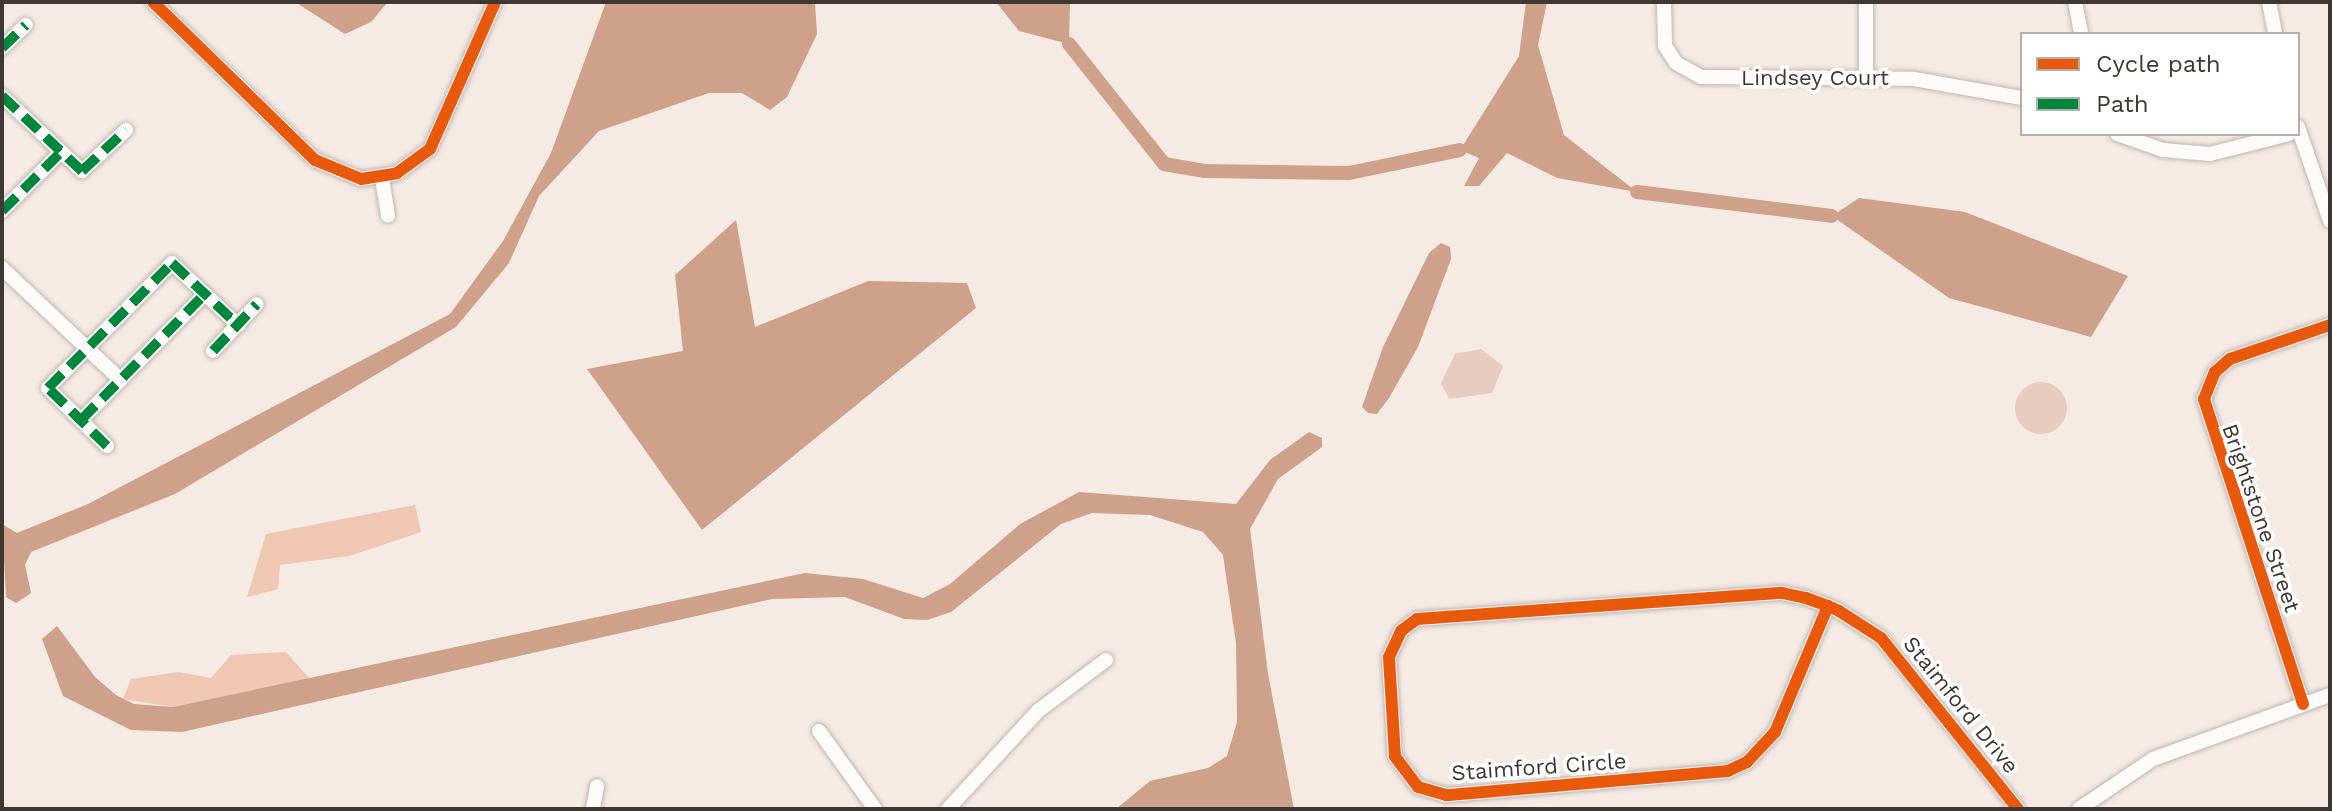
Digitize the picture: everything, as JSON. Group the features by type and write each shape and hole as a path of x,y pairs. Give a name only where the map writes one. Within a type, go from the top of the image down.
{"street":[{"path":"153,2 315,160 341,175 382,178 406,169 436,141 495,2"},
{"name":"Lindsey Court","path":"1664,2 1665,46 1692,74 1953,83 2020,98"},
{"path":"1866,2 1866,78"},
{"path":"2075,2 2081,32"},
{"path":"2269,2 2275,32"},
{"path":"2,48 26,25"},
{"path":"2,96 59,154 82,171 126,130"},
{"path":"2300,135 2330,221"},
{"path":"2123,136 2163,150 2210,154 2281,136"},
{"path":"4,204 59,154"},
{"path":"382,178 388,216"},
{"path":"107,446 48,388 172,263 238,325"},
{"path":"2,268 121,380"},
{"path":"81,420 205,294"},
{"path":"213,351 257,304"},
{"name":"Brightstone Street","path":"2303,704 2204,399 2215,372 2230,359 2330,325"},
{"name":"Staimford Circle","path":"1755,591 1828,606 1775,732 1747,762 1728,771 1446,795 1418,787 1395,756 1389,657 1401,631 1417,619 1755,591"},
{"name":"Staimford Drive","path":"1828,606 1861,623 1899,656 2018,809"},
{"path":"948,809 1038,711 1106,660"},
{"path":"2079,809 2153,759 2330,695"},
{"path":"819,731 875,809"},
{"path":"593,809 597,786"}],"shaded area":[{"path":"295,2 388,2 371,22 345,34"},
{"path":"606,2 815,2 817,34 787,97 770,110 742,93 709,93 599,131 539,196 509,263 456,327 175,494 31,552 25,565 31,593 16,603 6,597 2,524 17,533 88,504 450,314 503,241 551,153"},
{"path":"996,2 1070,2 1069,44 1019,31"},
{"path":"1526,2 1547,2 1538,45 1564,135 1637,192 1557,178 1507,153 1479,186 1464,186 1479,158 1460,150 1519,56"},
{"path":"1859,198 1965,212 2128,276 2091,337 1949,298 1832,216"},
{"path":"736,220 755,327 868,281 967,283 976,308 702,530 587,369 683,351 675,275"},
{"path":"1441,243 1450,247 1451,259 1418,347 1377,414 1368,413 1362,407 1383,347 1429,253"},
{"path":"1481,349 1503,366 1492,393 1449,399 1441,383 1455,354"},
{"path":"2041,382 2060,389 2067,408 2060,427 2041,434 2022,427 2015,408 2022,389"},
{"path":"1309,432 1322,438 1322,447 1278,479 1250,529 1268,674 1294,809 1116,809 1150,781 1208,768 1227,756 1237,722 1236,643 1223,555 1203,532 1150,515 1092,513 1061,524 951,612 927,620 904,619 845,597 772,599 182,732 131,730 63,696 42,639 57,626 95,677 116,695 134,704 173,707 805,573 863,579 923,598 950,584 1020,524 1079,492 1236,504 1270,460"},
{"path":"415,505 421,532 349,556 280,565 278,589 247,597 266,534"},
{"path":"286,652 310,679 173,707 123,699 131,679 178,672 211,678 231,655"}],"waterway":[{"path":"1069,44 1164,164 1205,171 1349,173 1460,150"},
{"path":"1637,192 1832,216"}],"marked path":[{"path":"2,48 26,25"},
{"path":"2,96 82,171 126,130"},
{"path":"2,211 59,154"},
{"path":"107,446 48,388 172,263 238,325"},
{"path":"81,420 205,294"},
{"path":"213,351 257,304"}],"cycle path":[{"path":"153,2 315,160 361,179 397,173 430,149 495,2"},
{"path":"2303,704 2204,399 2215,372 2230,359 2330,325"},
{"path":"1828,606 1775,732 1747,762 1728,771 1446,795 1418,787 1395,756 1389,657 1401,631 1417,619 1782,593 1828,606 1881,638 2018,809"}]}
